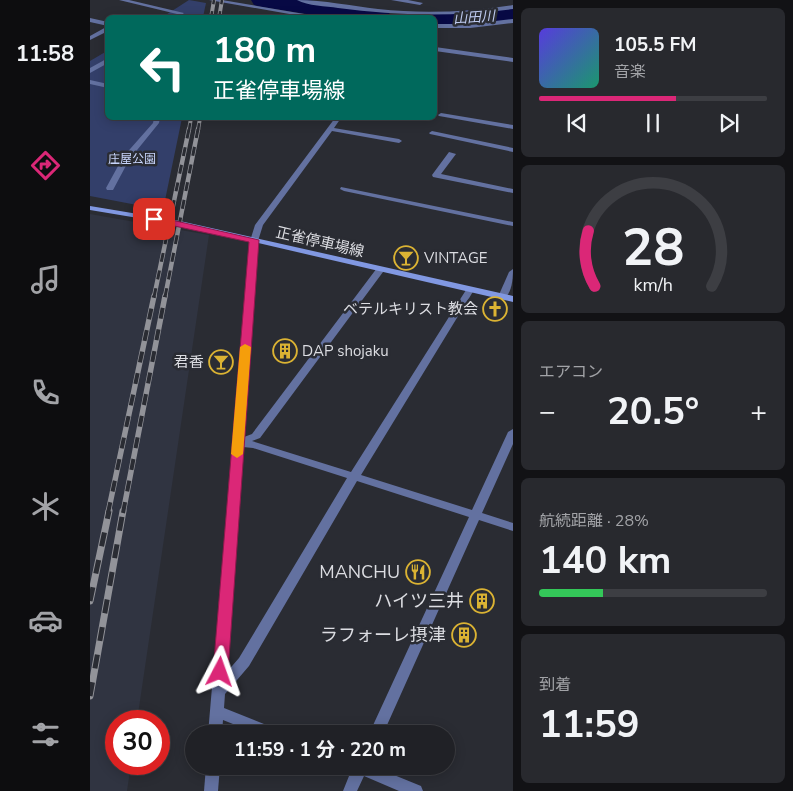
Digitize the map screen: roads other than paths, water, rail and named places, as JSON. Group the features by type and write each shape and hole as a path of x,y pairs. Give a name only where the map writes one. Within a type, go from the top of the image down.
{"main road":[{"name":"正雀停車場線","path":"90,208 180,223 513,299"}],"street":[{"path":"122,0 182,13 179,15"},
{"path":"212,0 268,6 312,15"},
{"path":"268,6 277,0"},
{"path":"300,0 405,15"},
{"path":"394,0 421,1 413,15"},
{"path":"432,15 472,13 513,7"},
{"path":"90,20 105,25"},
{"path":"437,26 470,26 513,22"},
{"path":"90,38 105,28"},
{"path":"437,49 513,60"},
{"path":"90,71 105,62"},
{"path":"90,82 105,85"},
{"path":"441,115 513,128"},
{"path":"110,188 126,159 156,123 156,120"},
{"path":"216,725 254,240 259,226 337,120"},
{"path":"330,129 399,141"},
{"path":"432,133 513,150"},
{"path":"452,154 436,175 513,191"},
{"path":"344,189 513,224"},
{"path":"238,443 256,436 380,270"},
{"path":"502,297 513,272"},
{"path":"219,691 244,662 353,478 470,290"},
{"path":"380,725 513,432"},
{"path":"238,443 254,445 513,528"},
{"path":"217,711 252,725"},
{"path":"211,791 212,775"},
{"path":"350,791 356,775"},
{"path":"378,775 416,791"}],"waterway":[{"name":"山田川","path":"262,0 361,15"},
{"name":"山田川","path":"437,20 471,19 513,14"}],"railway":[{"path":"212,15 214,0"},
{"path":"220,15 222,0"},
{"path":"189,130 191,120"},
{"path":"198,130 200,120"},
{"path":"154,297 189,129"},
{"path":"165,297 198,129"},
{"path":"108,513 154,296"},
{"path":"123,513 165,296"},
{"path":"90,601 109,511"},
{"path":"90,696 123,511"}],"place":[{"name":"VINTAGE","path":"406,258"},
{"name":"ベテルキリスト教会","path":"495,309"},
{"name":"DAP shojaku","path":"285,351"},
{"name":"君香","path":"221,362"},
{"name":"MANCHU","path":"418,572"},
{"name":"ハイツ三井","path":"482,601"},
{"name":"ラフォーレ摂津","path":"464,635"}],"park label":[{"name":"庄屋公園","path":"132,159"}]}
